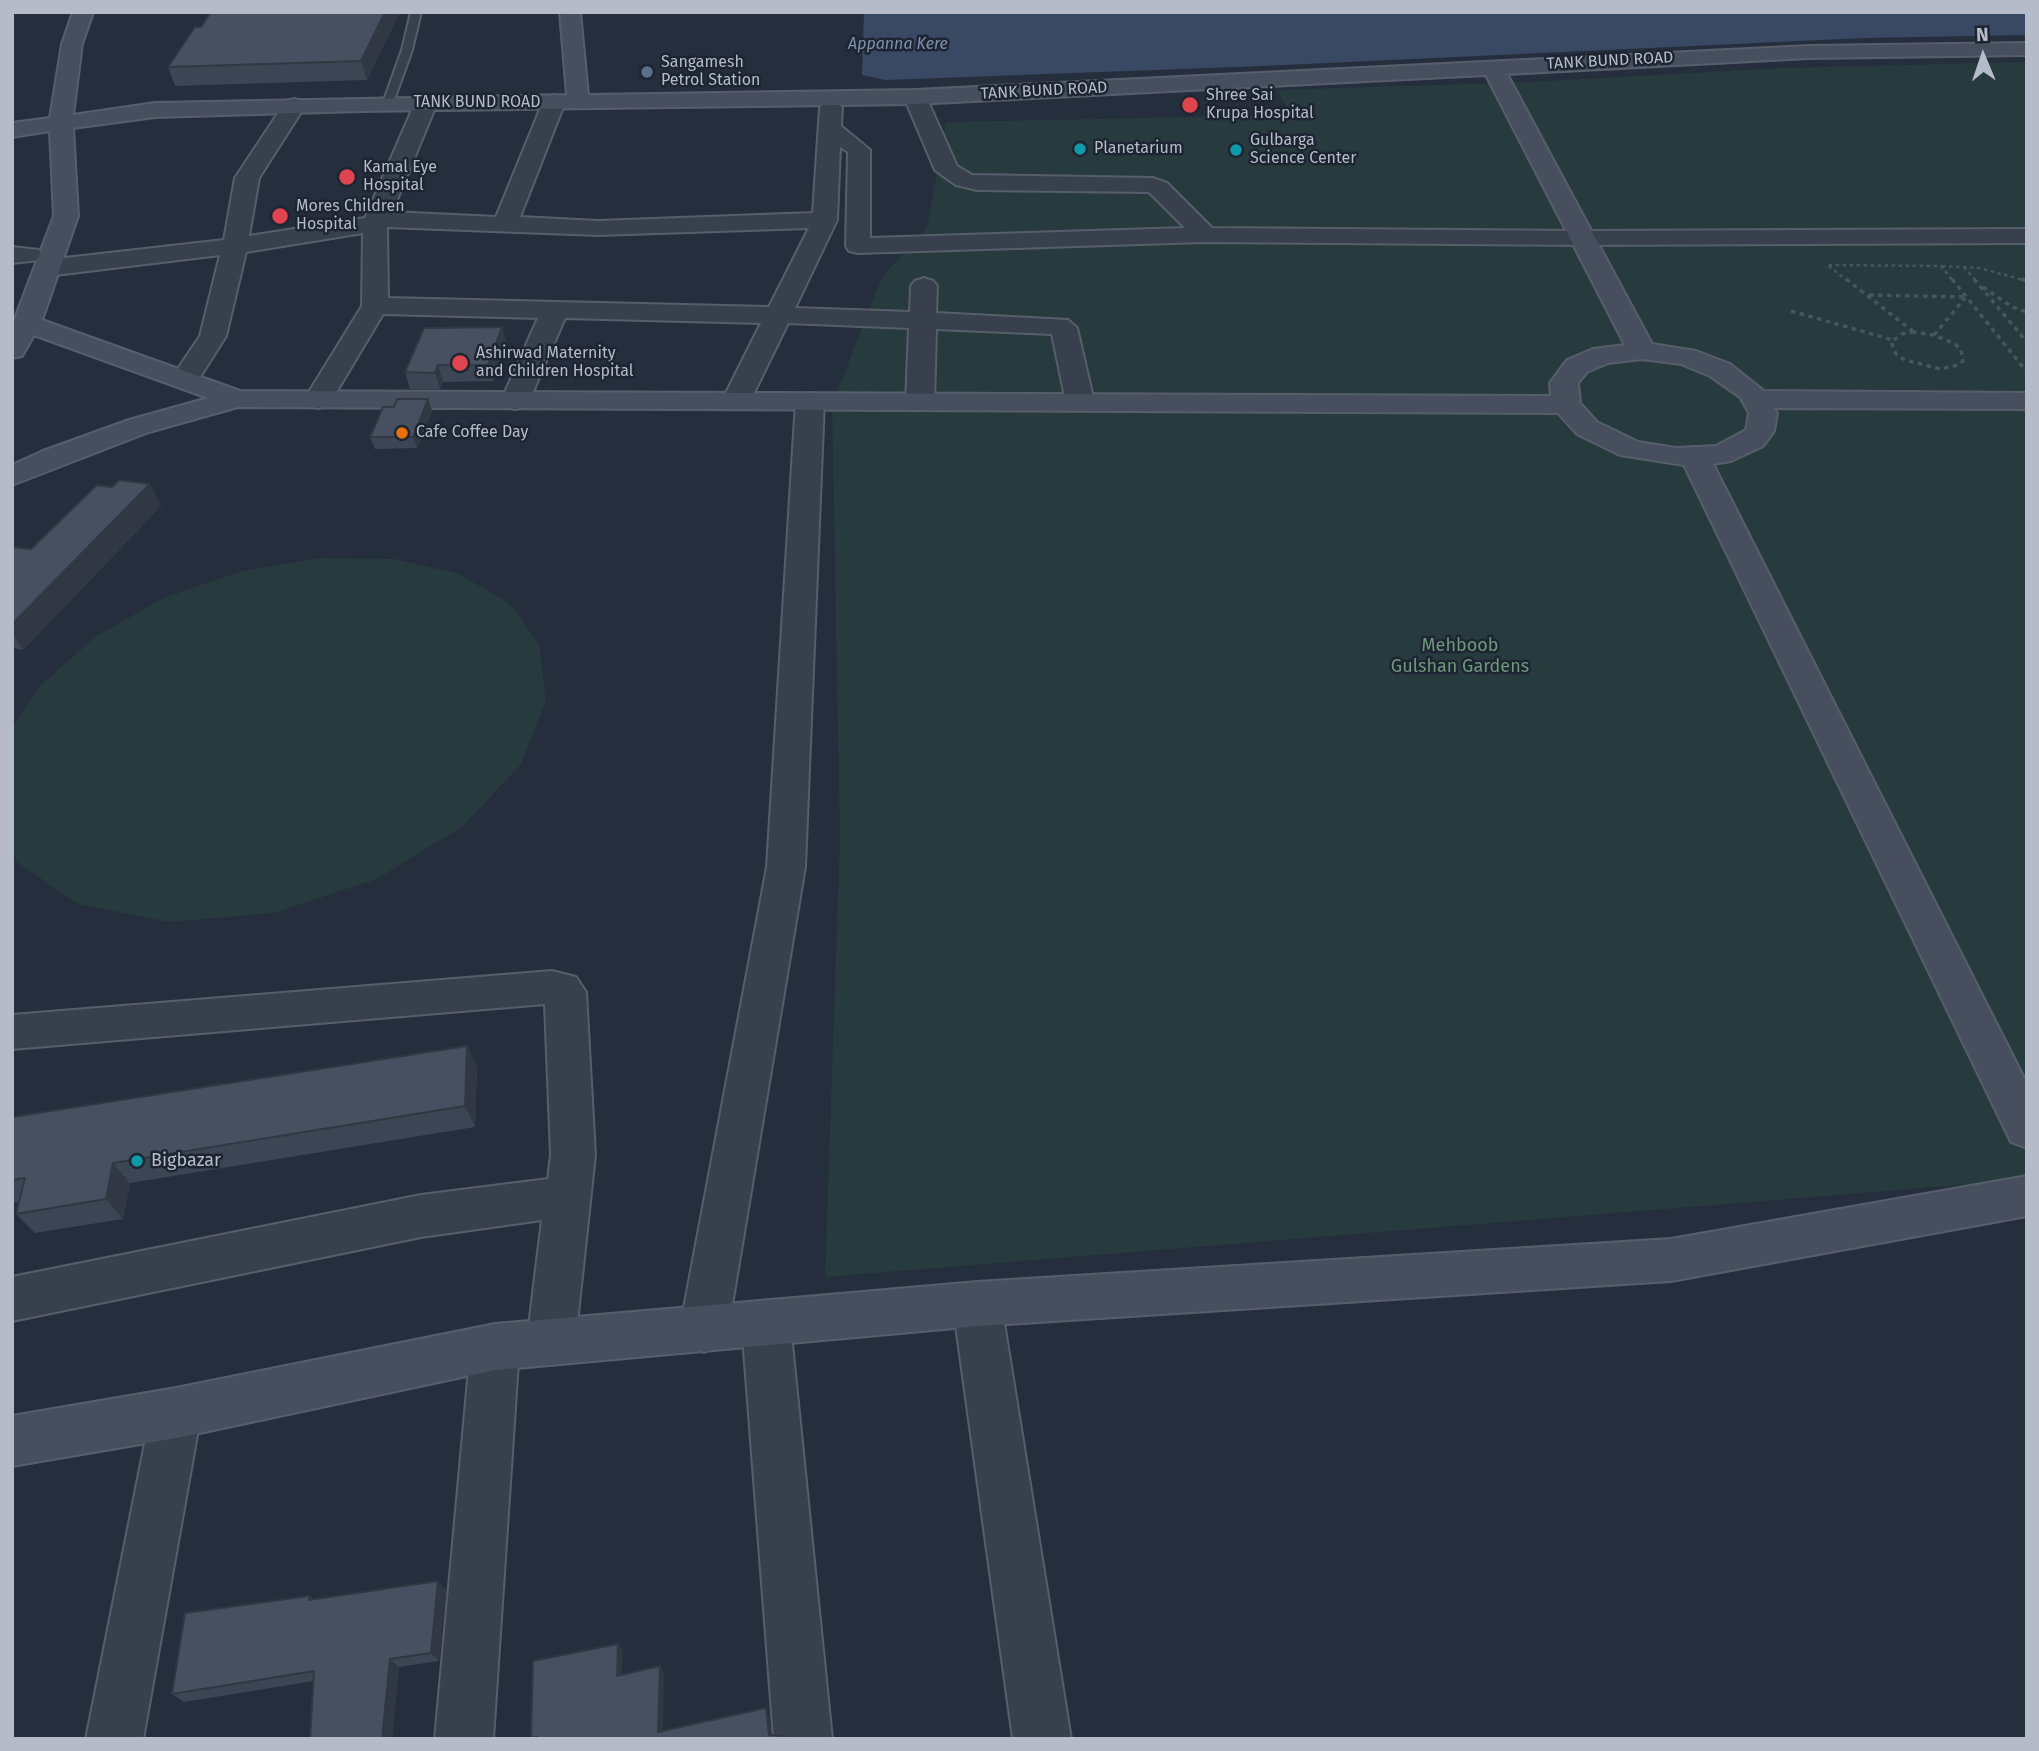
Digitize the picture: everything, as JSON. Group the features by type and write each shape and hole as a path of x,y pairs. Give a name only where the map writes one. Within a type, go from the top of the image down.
{"street":[{"path":"37,135 49,69 67,12"},
{"path":"28,263 66,216 61,121 72,44 83,12"},
{"path":"570,12 578,102"},
{"name":"TANK BUND ROAD","path":"12,130 37,135 61,121 155,110 388,103 915,97 1809,52 2027,49"},
{"path":"1493,67 1642,351"},
{"path":"915,97 947,170 964,180 977,183 1157,186 1204,235"},
{"path":"736,401 825,220 832,99"},
{"path":"505,225 554,102"},
{"path":"318,400 372,315 375,306 376,221 426,103"},
{"path":"185,379 214,336 235,246 247,178 294,106"},
{"path":"829,127 859,150 858,246 1204,235 1583,238 2027,236"},
{"path":"28,263 235,246 376,221 598,228 825,220"},
{"path":"12,350 27,324 28,263 41,223"},
{"path":"1936,237 2020,270"},
{"path":"920,402 924,286"},
{"path":"375,306 780,314 1063,327 1080,402"},
{"path":"515,401 555,310"},
{"path":"27,324 237,399"},
{"path":"1642,351 1686,358 1720,370 1751,392 1763,413 1760,430 1753,440 1721,455 1676,457 1630,449 1587,428 1566,405 1564,383 1577,366 1603,355 1642,351"},
{"path":"12,476 53,457 139,426 237,399 1566,405"},
{"path":"1755,399 2027,401"},
{"path":"704,1329 786,867 810,401"},
{"path":"1694,456 2027,1129"},
{"path":"12,1032 558,987 565,992 573,1155 551,1342"},
{"path":"12,1299 421,1216 567,1196"},
{"path":"12,1441 176,1413 495,1347 977,1304 1671,1260 2027,1196"},
{"path":"977,1304 1042,1739"},
{"path":"766,1324 803,1739"},
{"path":"464,1739 495,1347"},
{"path":"114,1739 176,1413"}],"lane":[{"path":"388,103 407,50 416,12"}],"path":[{"path":"1915,332 1827,265 2020,270"},
{"path":"1941,266 2027,372"},
{"path":"1964,267 2027,342"},
{"path":"1977,283 2012,307 2027,312"},
{"path":"1867,295 1966,298"},
{"path":"1934,335 1966,298"},
{"path":"1791,311 1893,340"},
{"path":"1915,332 1934,335 1955,344 1961,350 1963,361 1958,365 1940,369 1915,364 1896,354 1891,348 1893,340 1902,334 1915,332"}],"green space":[{"name":"Mehboob Gulshan Gardens","path":"2027,62 2027,1177 1973,1184 825,1277 840,839 832,405 882,277 927,227 946,122 1291,115 1277,90 1529,82 1782,68"},
{"path":"321,558 395,559 459,574 509,603 539,644 546,701 521,764 463,826 377,879 274,913 169,922 78,904 17,862 12,851 12,727 40,686 96,636 166,597 243,571"}],"water":[{"name":"Appanna Kere","path":"864,12 2027,12 2027,35 1864,38 1262,66 886,80 862,75"}],"building":[{"path":"211,12 385,12 361,61 168,67 195,27 201,27"},
{"path":"502,327 488,365 438,365 435,373 405,372 424,328"},
{"path":"397,399 428,399 413,437 370,437 383,407 394,407"},
{"path":"119,480 150,484 12,624 12,547 31,549 97,485 112,487"},
{"name":"Bigbazar","path":"467,1046 465,1106 113,1163 106,1199 16,1214 25,1178 12,1180 12,1117"},
{"path":"438,1581 431,1653 390,1659 382,1739 310,1739 314,1671 172,1694 185,1613 309,1596 309,1600"},
{"path":"618,1644 617,1676 660,1666 658,1732 766,1708 769,1735 785,1736 785,1739 531,1738 533,1661"}],"place":[{"name":"Sangamesh Petrol Station","path":"647,72"},
{"name":"Shree Sai Krupa Hospital","path":"1190,105"},
{"name":"Planetarium","path":"1080,149"},
{"name":"Gulbarga Science Center","path":"1236,150"},
{"name":"Kamal Eye Hospital","path":"347,177"},
{"name":"Mores Children Hospital","path":"280,216"},
{"name":"Ashirwad Maternity and Children Hospital","path":"460,363"},
{"name":"Cafe Coffee Day","path":"402,433"},
{"name":"Bigbazar","path":"137,1161"}]}
